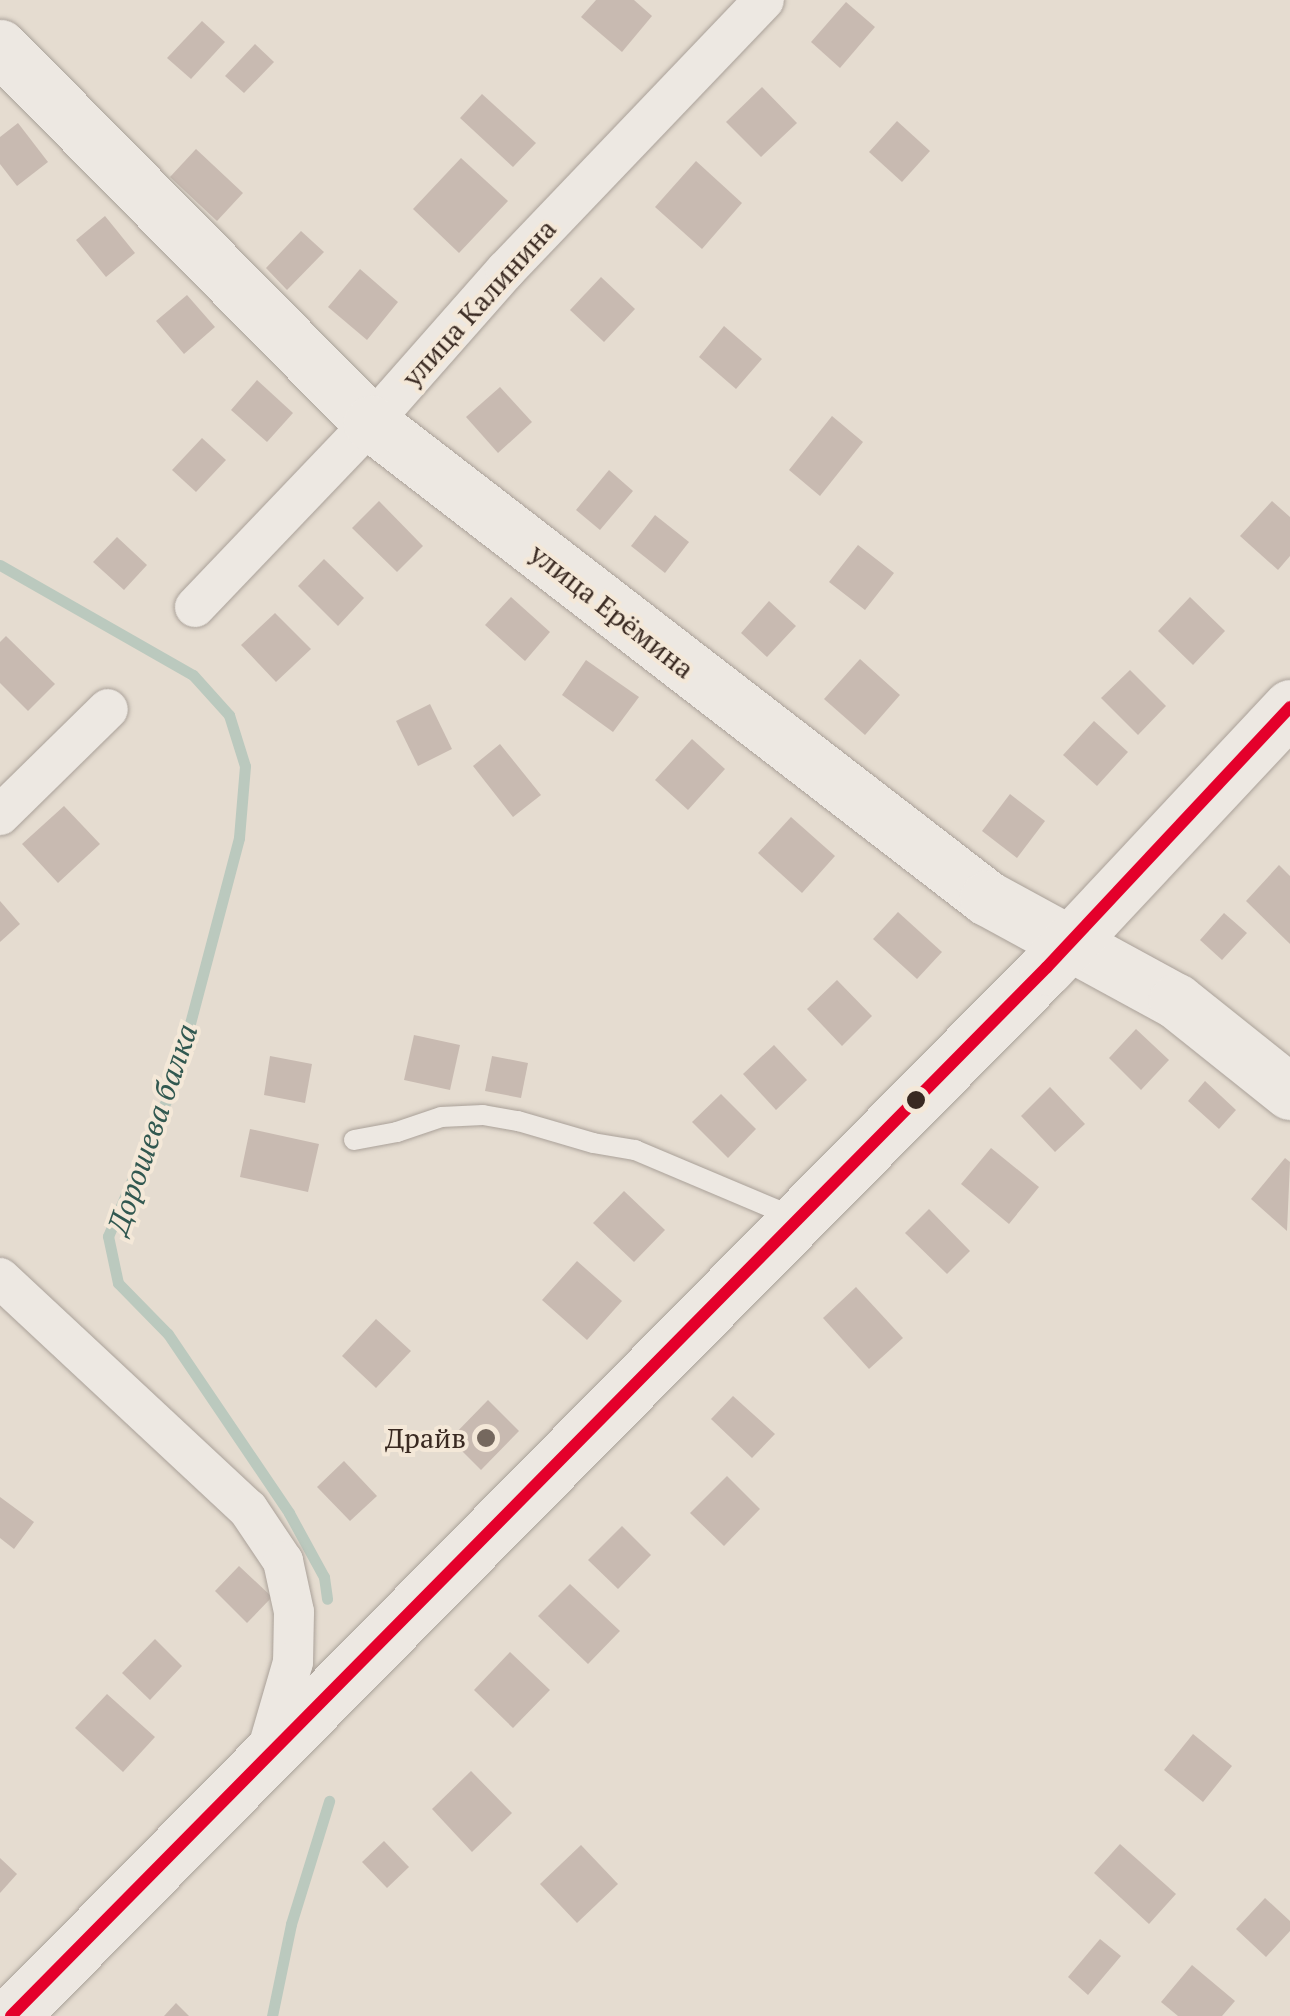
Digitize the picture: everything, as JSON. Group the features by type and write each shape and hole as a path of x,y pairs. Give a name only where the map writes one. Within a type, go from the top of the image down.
{"street":[{"name":"улица Калинина","path":"196,607 371,423 506,270 764,0"},
{"name":"улица Ерёмина","path":"0,47 371,423 987,898 1176,1001 1290,1092"},
{"path":"11,2016 1070,944 1290,707"},
{"path":"0,814 108,708"},
{"path":"0,1278 248,1509 283,1561 294,1612 293,1662 264,1761"}],"lane":[{"path":"354,1140 397,1132 442,1117 483,1115 518,1120 593,1143 636,1150 800,1219"}],"building":[{"path":"596,0 634,0 652,16 622,52 581,17"},
{"path":"846,2 875,27 840,68 811,42"},
{"path":"202,21 225,42 191,79 167,58"},
{"path":"255,44 274,62 244,93 225,76"},
{"path":"762,87 797,123 761,157 726,122"},
{"path":"482,94 536,143 513,167 460,118"},
{"path":"897,121 930,151 902,182 869,152"},
{"path":"18,123 48,162 17,186 0,164 0,137"},
{"path":"196,149 243,193 217,221 170,177"},
{"path":"461,158 508,201 459,253 413,209"},
{"path":"696,161 742,203 702,249 655,207"},
{"path":"105,216 135,253 106,277 76,240"},
{"path":"301,231 324,252 287,290 266,268"},
{"path":"360,269 398,302 367,340 328,307"},
{"path":"601,277 635,309 604,342 570,310"},
{"path":"187,295 215,327 184,354 156,321"},
{"path":"724,326 762,359 736,389 699,357"},
{"path":"257,380 293,413 267,442 231,410"},
{"path":"500,387 532,422 498,453 466,417"},
{"path":"832,416 863,442 820,496 789,470"},
{"path":"202,438 226,460 196,492 172,470"},
{"path":"609,470 633,491 600,530 576,510"},
{"path":"379,501 423,546 397,572 352,528"},
{"path":"1272,501 1290,517 1290,556 1278,570 1240,536"},
{"path":"655,515 689,542 665,573 631,546"},
{"path":"117,537 147,565 124,590 93,562"},
{"path":"858,545 894,573 865,610 829,582"},
{"path":"324,559 364,598 338,626 298,586"},
{"path":"511,597 550,632 525,661 485,625"},
{"path":"1190,597 1225,631 1193,665 1158,631"},
{"path":"769,601 796,626 767,657 741,633"},
{"path":"275,613 311,649 276,682 241,645"},
{"path":"6,636 55,684 28,711 0,683 0,642"},
{"path":"860,659 900,695 865,735 824,699"},
{"path":"586,660 639,697 613,732 562,695"},
{"path":"1130,670 1166,706 1138,735 1101,698"},
{"path":"430,704 452,749 418,766 396,721"},
{"path":"1094,721 1128,752 1097,786 1063,755"},
{"path":"692,739 725,769 688,810 655,780"},
{"path":"500,744 541,795 513,817 473,766"},
{"path":"1010,794 1045,821 1017,858 982,831"},
{"path":"64,806 100,844 58,883 22,844"},
{"path":"791,817 835,856 802,893 758,853"},
{"path":"1279,865 1290,876 1290,944 1246,901"},
{"path":"0,901 20,924 0,942"},
{"path":"898,912 942,952 917,979 873,939"},
{"path":"1224,913 1247,933 1222,960 1200,940"},
{"path":"837,980 872,1016 842,1046 807,1009"},
{"path":"1136,1029 1169,1060 1141,1090 1109,1058"},
{"path":"414,1035 460,1045 450,1090 404,1080"},
{"path":"774,1045 807,1080 776,1110 743,1074"},
{"path":"270,1056 312,1064 305,1103 264,1095"},
{"path":"492,1056 528,1063 521,1098 485,1091"},
{"path":"1205,1081 1236,1110 1219,1129 1188,1101"},
{"path":"1050,1087 1085,1124 1055,1152 1021,1116"},
{"path":"721,1094 756,1129 728,1158 692,1122"},
{"path":"250,1129 319,1144 308,1192 240,1177"},
{"path":"991,1148 1039,1187 1009,1224 961,1184"},
{"path":"1285,1158 1290,1162 1287,1231 1251,1199"},
{"path":"624,1191 665,1230 634,1262 593,1223"},
{"path":"929,1209 970,1251 947,1274 905,1233"},
{"path":"577,1261 622,1301 587,1340 542,1300"},
{"path":"856,1287 903,1338 869,1369 823,1318"},
{"path":"376,1319 411,1351 376,1388 342,1356"},
{"path":"733,1396 775,1434 752,1458 711,1419"},
{"path":"488,1400 519,1431 481,1470 450,1439"},
{"path":"344,1461 377,1496 350,1521 317,1487"},
{"path":"727,1476 760,1509 724,1546 690,1513"},
{"path":"0,1497 34,1522 14,1549 0,1538"},
{"path":"622,1526 651,1555 618,1589 588,1560"},
{"path":"239,1566 272,1597 247,1623 215,1591"},
{"path":"570,1584 620,1631 588,1664 538,1616"},
{"path":"155,1639 182,1666 150,1700 122,1673"},
{"path":"510,1652 550,1690 513,1728 474,1690"},
{"path":"107,1694 155,1737 123,1772 75,1728"},
{"path":"1193,1734 1232,1766 1203,1802 1164,1770"},
{"path":"471,1771 512,1813 472,1852 432,1809"},
{"path":"384,1841 409,1867 387,1888 362,1862"},
{"path":"1120,1844 1176,1894 1149,1924 1094,1873"},
{"path":"581,1845 618,1884 577,1923 540,1884"},
{"path":"0,1858 17,1874 0,1893"},
{"path":"1265,1898 1290,1921 1290,1931 1266,1957 1236,1929"},
{"path":"1100,1939 1121,1956 1088,1995 1068,1977"},
{"path":"1192,1965 1235,2001 1222,2016 1178,2016 1161,2002"},
{"path":"176,2003 189,2016 164,2016"}],"waterway":[{"name":"Дорошева балка","path":"0,565 193,675 229,715 245,766 239,838 175,1080 108,1236 118,1283 168,1334 289,1513 324,1577 327,1599"},
{"name":"Дорошева балка","path":"272,2016 291,1924 329,1801"}],"transit line":[{"path":"11,2016 1047,967 1290,707"}],"place":[{"name":"Драйв","path":"486,1438"}]}
